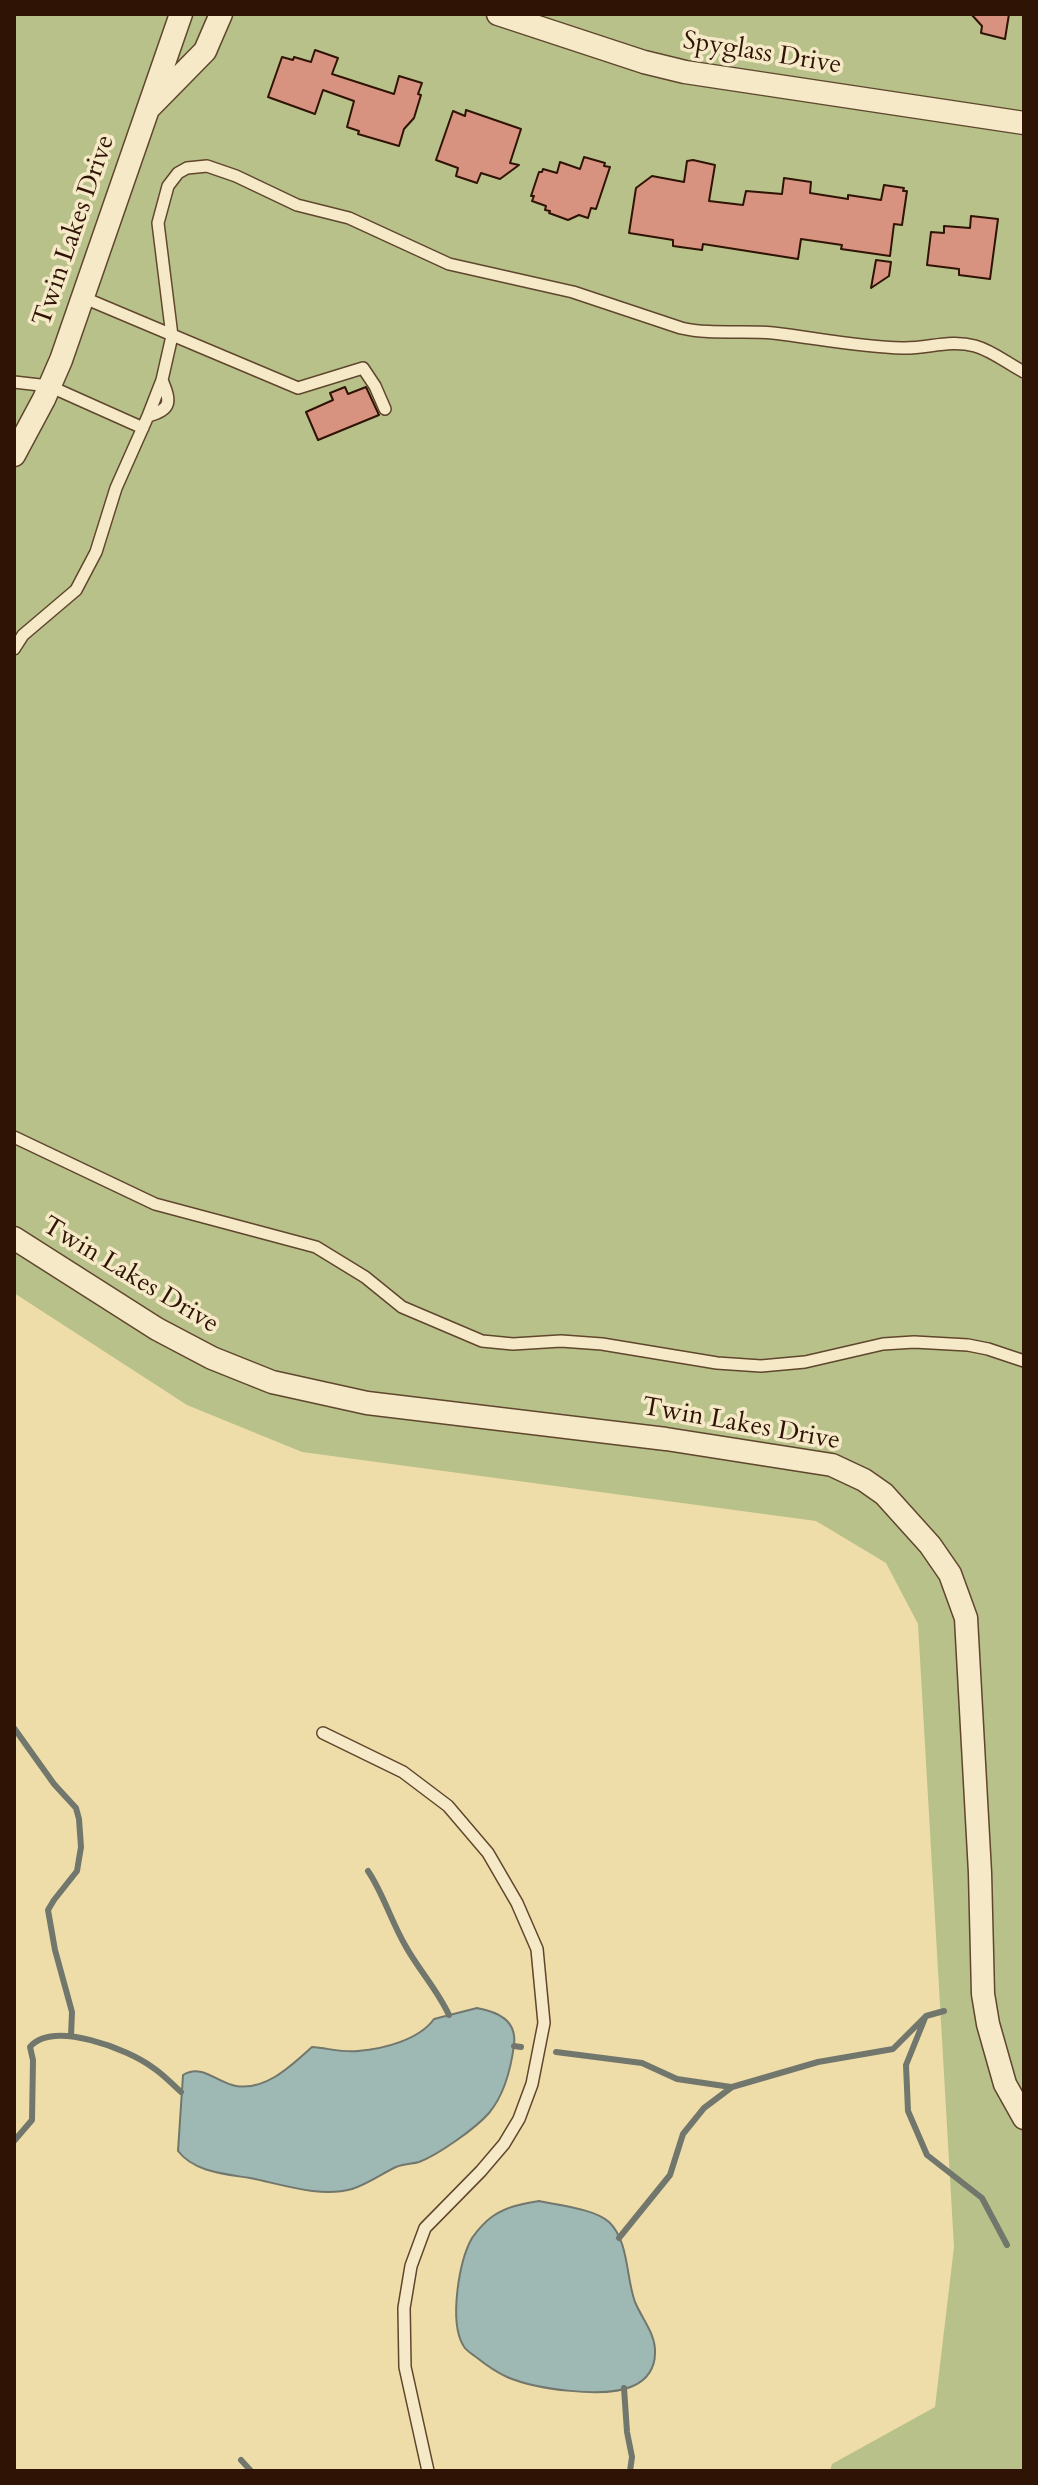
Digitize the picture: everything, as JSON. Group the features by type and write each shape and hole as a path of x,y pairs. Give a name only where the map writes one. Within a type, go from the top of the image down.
{"street":[{"name":"Twin Lakes Drive","path":"14,455 49,386 181,14"},
{"name":"Twin Lakes Drive","path":"145,111 205,51 221,14"},
{"name":"Spyglass Drive","path":"498,14 644,62 685,72 1024,123"},
{"name":"Twin Lakes Drive","path":"14,1238 157,1329 212,1358 272,1382 367,1403 666,1439 832,1465 864,1480 884,1494 922,1535 950,1574 966,1618 980,1858 983,1994 1005,2084 1024,2118"}],"lane":[{"path":"14,649 23,635 76,590 96,552 116,488 162,380 172,336 159,245 160,212 168,186 178,173 187,168 207,166 236,176 297,205 349,218 449,264 573,292 696,332 742,331 903,348 947,342 973,345 1024,372"},
{"path":"82,297 298,388 363,368 385,409"},
{"path":"14,382 49,386 146,422"},
{"path":"14,1137 155,1204 316,1247 365,1277 402,1307 482,1341 513,1344 574,1342 717,1363 761,1366 805,1362 883,1344 914,1342 968,1345 1024,1361"},
{"path":"323,1733 403,1772 448,1806 488,1853 517,1903 537,1949 544,2023 532,2084 519,2119 504,2144 481,2171 425,2228 411,2266 404,2308 405,2367 428,2471"}],"green space":[{"path":"14,14 1024,14 1024,2471 830,2471 832,2464 935,2407 954,2247 918,1624 886,1563 816,1521 302,1452 187,1405 14,1293"}],"water":[{"path":"477,2008 499,2015 512,2029 514,2045 506,2081 499,2098 483,2119 419,2162 396,2167 352,2189 327,2192 211,2171 192,2164 178,2151 183,2075 197,2071 236,2086 258,2085 278,2075 312,2047 347,2051 378,2048 410,2038 434,2019"},
{"path":"539,2201 595,2214 609,2222 620,2239 635,2302 655,2346 652,2368 646,2377 633,2386 588,2392 535,2385 499,2373 464,2347 457,2321 457,2291 472,2238 499,2213"}],"building":[{"path":"971,14 1009,14 1005,39 981,33 982,26"},
{"path":"315,50 338,58 332,74 394,94 399,76 422,83 414,118 404,129 399,146 358,134 359,131 347,127 354,101 323,90 315,114 268,97 282,57 311,62"},
{"path":"466,110 521,129 510,163 519,165 500,179 481,173 477,183 456,176 458,168 436,160 453,111 465,116"},
{"path":"584,157 610,167 596,209 591,208 588,218 579,215 568,220 549,213 545,210 546,206 532,201 539,172 543,169 557,173 560,162 580,169"},
{"path":"687,161 715,165 709,201 743,205 746,191 782,194 784,178 811,182 810,193 848,199 848,195 881,200 884,185 904,188 903,191 907,191 902,225 894,224 890,256 801,239 798,259 703,244 702,250 673,246 673,240 629,233 636,188 652,176 684,182"},
{"path":"971,216 998,219 990,279 959,275 959,269 927,265 931,232 944,233 944,226 970,228"},
{"path":"876,260 891,262 889,276 871,288"},
{"path":"345,387 348,394 366,387 379,415 318,440 306,412 333,400 330,393"}],"waterway":[{"path":"14,1728 54,1784 76,1808 79,1819 81,1847 77,1871 48,1910 72,2012 71,2036"},
{"path":"368,1871 405,1945 449,2015"},
{"path":"619,2238 670,2175 683,2134 704,2108 732,2087 818,2062 893,2049 926,2016 944,2011"},
{"path":"925,2018 906,2065 908,2111 927,2155 982,2198 1007,2245"},
{"path":"14,2141 32,2120 33,2060 30,2047 41,2039 72,2037 126,2052 152,2067 181,2092"},
{"path":"514,2046 521,2047"},
{"path":"556,2052 642,2063 677,2079 731,2087"},
{"path":"624,2388 632,2457 630,2471"},
{"path":"241,2460 251,2471"}]}
